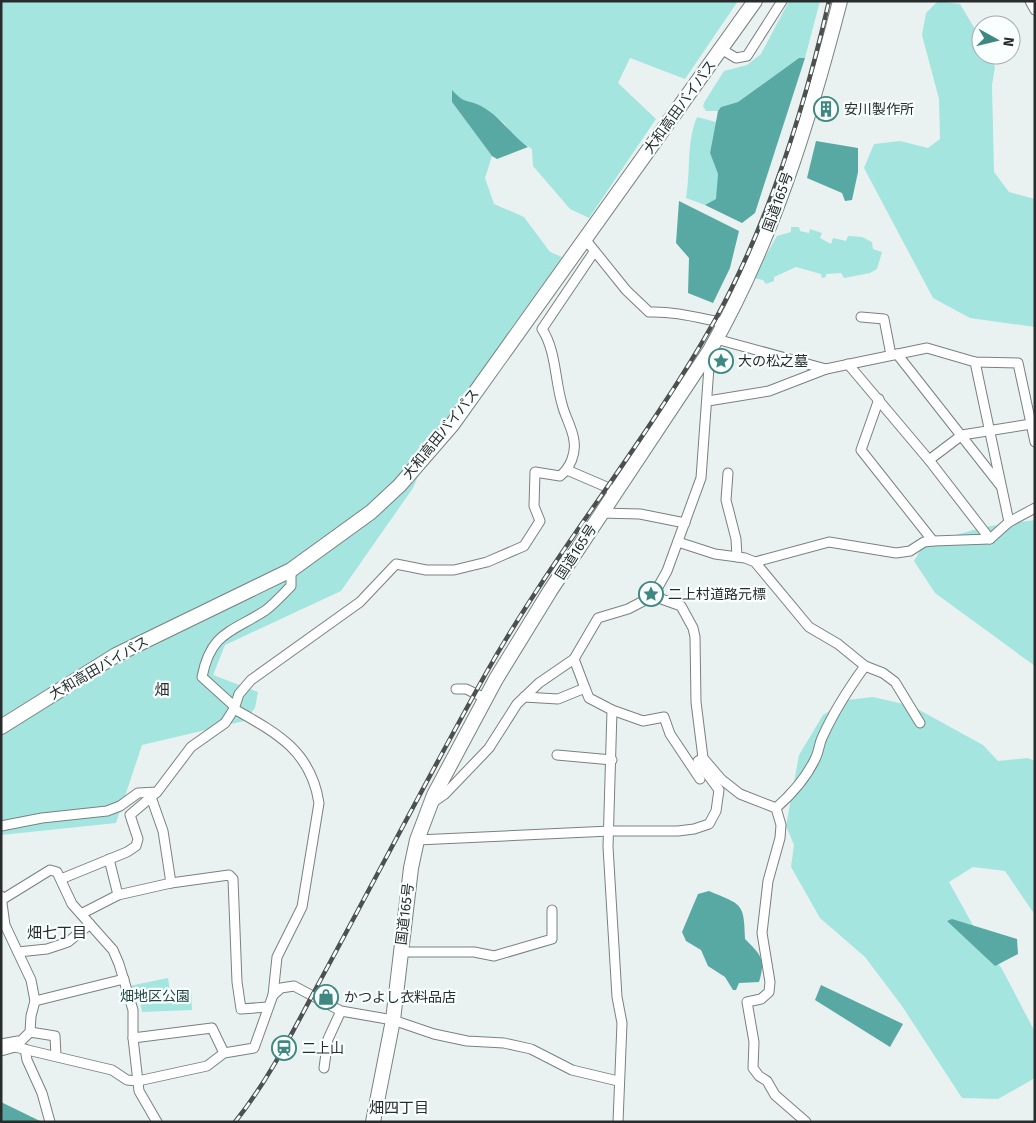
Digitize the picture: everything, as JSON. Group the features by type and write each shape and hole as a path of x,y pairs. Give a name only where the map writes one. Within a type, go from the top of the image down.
{"highway":[{"name":"大和高田バイパス","path":"1,727 116,655 291,570 370,512 400,485 452,425 755,1"},
{"name":"国道165号","path":"373,1122 393,1020 410,868 417,840 430,804 438,785 485,698 550,591 725,323 773,219 800,140 840,1"}],"street":[{"path":"721,48 736,58 747,56 782,1"},
{"path":"1030,1 1035,10"},
{"path":"585,239 594,252 648,312 672,312 725,323"},
{"path":"61,879 127,852 136,846 138,839 130,815 154,794 191,747 221,726 234,708 239,694 251,680 360,602 396,564 426,570 454,570 487,562 524,546 540,521 534,506 535,472 560,476 568,470 573,455 574,442 562,406 550,349 542,329 594,252"},
{"path":"861,317 884,319 894,355 962,435 1000,485"},
{"path":"430,804 445,794 489,748 517,704 539,683 574,659 598,618 628,609 653,596 667,571 701,478 713,344 826,369"},
{"path":"708,401 769,391 826,369 927,348 976,362 1018,363 1035,440"},
{"path":"976,362 1009,522"},
{"path":"848,364 929,460 990,539"},
{"path":"1024,393 1035,392"},
{"path":"879,399 861,450 932,541"},
{"path":"929,460 962,435 1031,424"},
{"path":"568,470 609,488 615,494"},
{"path":"728,473 726,500 736,539 737,557"},
{"path":"678,542 715,554 755,562 829,542 896,553 910,551 924,542 990,539 1009,522 1035,508"},
{"path":"601,513 640,514 685,523"},
{"path":"755,562 809,627 838,644 865,666 883,673 895,682 920,723"},
{"path":"1,1044 20,1046 112,1070 127,1080 138,1081 207,1066 224,1053 254,1048 273,994 277,957 302,907 319,803 316,787 306,763 296,749 234,708 202,677 204,663 217,641 232,628 266,610 291,586 291,570"},
{"path":"653,596 681,606 693,628 696,702 703,758 721,778 740,794 776,808"},
{"path":"574,659 589,698 612,710 643,721 664,717 670,734 700,779"},
{"path":"776,808 798,787 808,772 817,755 821,739 848,689 865,666"},
{"path":"524,697 558,698 585,688"},
{"path":"456,689 466,689 485,698"},
{"path":"612,710 610,831 608,847 612,936 617,997 622,1023 618,1082 618,1122"},
{"path":"557,755 612,760"},
{"path":"417,840 694,829 709,824 716,811 719,790 698,762 703,758"},
{"path":"1,826 42,818 107,811 120,806 138,793 154,794"},
{"path":"154,794 164,831 171,883"},
{"path":"776,808 781,825 780,838 768,881 762,933 770,982 769,992 761,999 747,1002 754,1042 753,1068 759,1076 767,1081 775,1095 806,1122"},
{"path":"110,859 118,895"},
{"path":"1,1051 20,1046 30,1032 31,1016 35,1001 31,980 18,952 5,933 2,897 50,870 57,872 64,890 81,914 113,950 133,1010 133,1038 138,1091 156,1122"},
{"path":"81,914 118,895 171,883 229,875 233,879 237,982 241,1009 268,1007"},
{"path":"400,952 474,952 494,956 552,939 552,910"},
{"path":"18,952 47,949 68,942 90,924"},
{"path":"35,1001 124,979"},
{"path":"273,994 281,988 294,986 341,1011 393,1020 434,1034 467,1041 504,1043 531,1049 566,1068 618,1082"},
{"path":"324,1068 328,1039 341,1011"},
{"path":"133,1038 212,1028 224,1053"},
{"path":"30,1032 55,1036 56,1056"},
{"path":"20,1046 42,1094 50,1122"}],"green space":[{"path":"1,1 738,1 685,79 630,58 618,83 656,119 589,218 570,209 533,166 532,149 514,137 504,123 480,106 463,102 452,91 452,102 492,156 485,178 494,204 524,217 550,252 562,257 507,338 437,433 413,488 341,591 225,645 213,675 258,692 255,708 244,721 142,745 116,823 1,835"},
{"path":"789,1 820,1 805,58 799,58 738,102 721,107 718,111 706,111 703,106 705,101 724,71 747,65 761,54"},
{"path":"938,1 960,4 971,22 971,65 994,65 995,67 992,85 994,172 1009,192 1035,199 1035,327 970,318 933,298 864,168 874,144 900,141 928,148 940,139 939,99 922,35 926,13"},
{"path":"697,117 716,122 710,153 718,174 717,199 705,205 686,198 691,137"},
{"path":"791,227 799,227 800,231 809,233 810,229 822,233 820,238 831,244 833,238 846,241 848,236 862,237 872,242 873,249 882,252 877,269 870,273 844,278 841,273 826,274 826,277 822,278 821,274 796,267 774,277 774,281 766,284 763,280 753,278 777,236 791,232"},
{"path":"1035,520 1035,666 935,593 914,561 924,544 984,527"},
{"path":"873,697 912,706 983,745 998,761 1028,758 1035,761 1035,915 1005,871 973,867 949,882 975,929 1002,969 1035,1032 1035,1078 998,1099 962,1098 902,1006 865,957 820,918 791,867 794,845 786,826 799,755 823,715 847,700"},
{"name":"畑地区公園","path":"168,978 170,991 191,990 192,1010 142,1012 139,996 132,998 129,986"}],"shaded area":[{"path":"799,58 805,58 755,213 742,223 705,205 716,199 718,174 710,153 718,111 721,107 738,102"},
{"path":"452,90 464,100 488,110 528,147 497,159 492,156 452,102"},
{"path":"816,141 858,148 858,172 852,200 845,201 842,193 807,178"},
{"path":"679,201 739,231 730,268 713,303 688,293 689,258 676,243"},
{"path":"709,891 735,903 742,911 745,939 761,958 762,968 759,982 739,983 736,990 733,990 725,977 708,966 701,950 686,941 682,932 698,894"},
{"path":"952,919 1017,939 1018,954 995,966 947,921"},
{"path":"821,985 903,1024 890,1047 815,1000"},
{"path":"1,1102 42,1122 1,1122"}],"railway":[{"path":"235,1122 261,1086 284,1047 445,748 512,629 660,410 715,320 752,244 783,165 808,83 829,1"}],"place":[{"name":"安川製作所","path":"826,109"},
{"name":"大の松之墓","path":"721,361"},
{"name":"二上村道路元標","path":"651,594"},
{"name":"かつよし衣料品店","path":"326,997"},
{"name":"二上山","path":"284,1048"}],"district":[{"name":"畑","path":"162,690"},
{"name":"畑七丁目","path":"57,933"},
{"name":"畑四丁目","path":"399,1108"}]}
